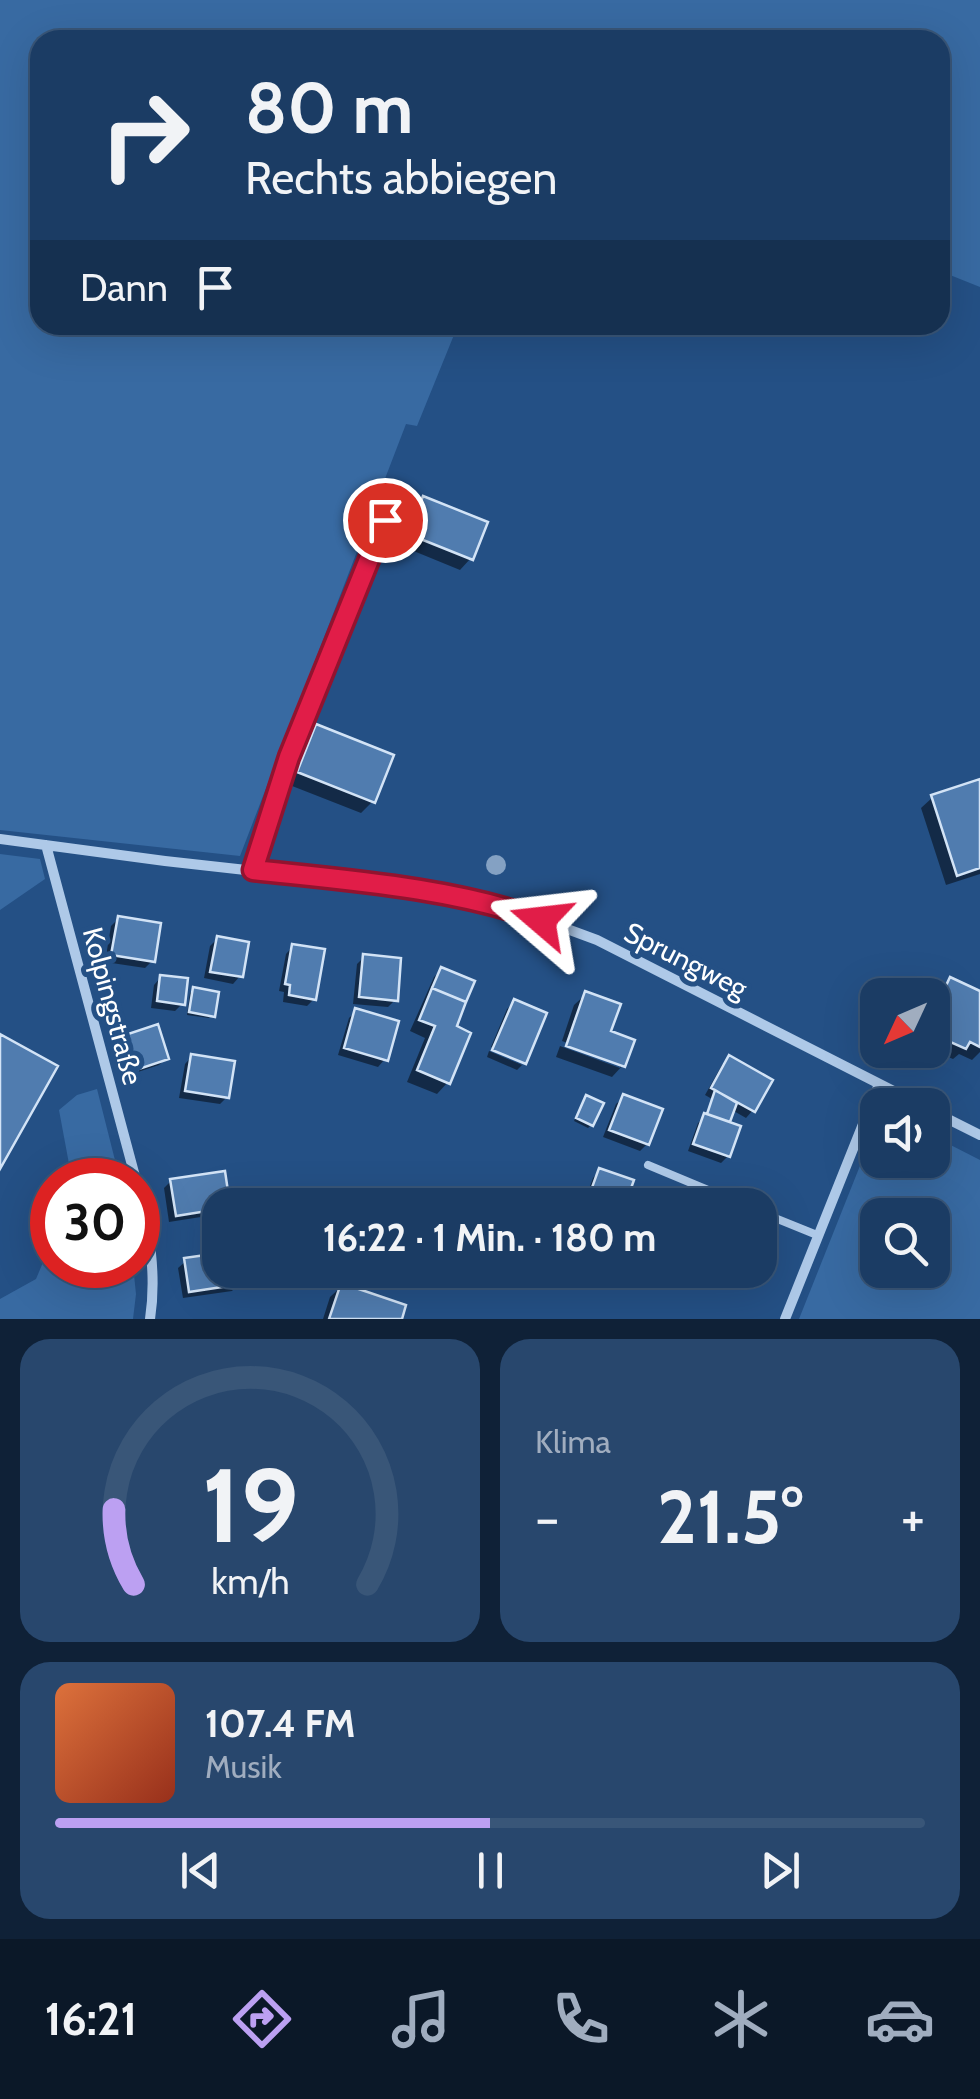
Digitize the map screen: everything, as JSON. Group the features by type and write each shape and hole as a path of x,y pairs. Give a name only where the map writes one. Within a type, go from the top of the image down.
{"street":[{"name":"Sprungweg","path":"0,839 372,884 513,909 597,940 886,1088"},
{"name":"Kolpingstraße","path":"46,845 130,1158"},
{"path":"785,1319 878,1084"},
{"path":"950,1120 980,1135"},
{"name":"Kolpingstraße","path":"150,1319 154,1288"}],"lane":[{"path":"253,870 289,757 385,520"},
{"path":"648,1165 703,1188"},
{"path":"777,1219 817,1235"}],"shaded area":[{"path":"0,0 980,0 980,287 950,275 950,30 30,30 30,335 454,335 417,426 406,424 240,856 0,830"},
{"path":"0,854 40,859 45,879 0,910"},
{"path":"97,1089 114,1158 68,1158 59,1110 77,1095"},
{"path":"950,1145 980,1160 980,1319 799,1319 860,1166 860,1178 950,1178"},
{"path":"30,1282 30,1288 135,1288 136,1294 133,1319 0,1319 0,1299"}],"building":[{"path":"423,496 488,522 473,560 408,534"},
{"path":"316,724 394,755 375,803 297,772"},
{"path":"980,779 980,868 957,876 931,795"},
{"path":"118,916 161,923 155,962 111,955"},
{"path":"217,936 249,942 243,977 210,972"},
{"path":"292,944 325,949 316,1000 289,995 290,985 285,984"},
{"path":"363,954 401,958 398,1001 359,997"},
{"path":"441,967 475,981 466,1002 432,988"},
{"path":"160,975 188,978 185,1005 157,1001"},
{"path":"950,978 980,991 980,1047 970,1042 966,1049 950,1042"},
{"path":"193,987 219,992 215,1017 189,1012"},
{"path":"432,988 466,1002 457,1026 471,1033 450,1084 417,1070 435,1026 419,1020"},
{"path":"585,991 621,1004 611,1031 635,1040 625,1067 566,1046"},
{"path":"514,999 547,1013 526,1064 492,1050"},
{"path":"355,1008 399,1021 388,1061 344,1048"},
{"path":"158,1024 169,1059 133,1071 122,1036"},
{"path":"0,1034 58,1066 0,1169"},
{"path":"191,1054 235,1061 229,1098 185,1091"},
{"path":"729,1055 773,1080 755,1112 711,1088"},
{"path":"715,1090 737,1103 730,1122 707,1114"},
{"path":"623,1094 663,1109 649,1145 609,1130"},
{"path":"586,1095 604,1103 593,1126 576,1118"},
{"path":"704,1113 741,1126 730,1157 693,1144"},
{"path":"599,1168 634,1180 631,1188 592,1188"},
{"path":"225,1171 228,1188 202,1188 202,1212 176,1216 170,1179"},
{"path":"202,1256 202,1288 216,1288 189,1292 184,1258"},
{"path":"339,1288 356,1288 406,1305 402,1319 329,1319"}],"route":[{"path":"385,520 289,757 253,870 444,895 513,909 541,920"}]}
